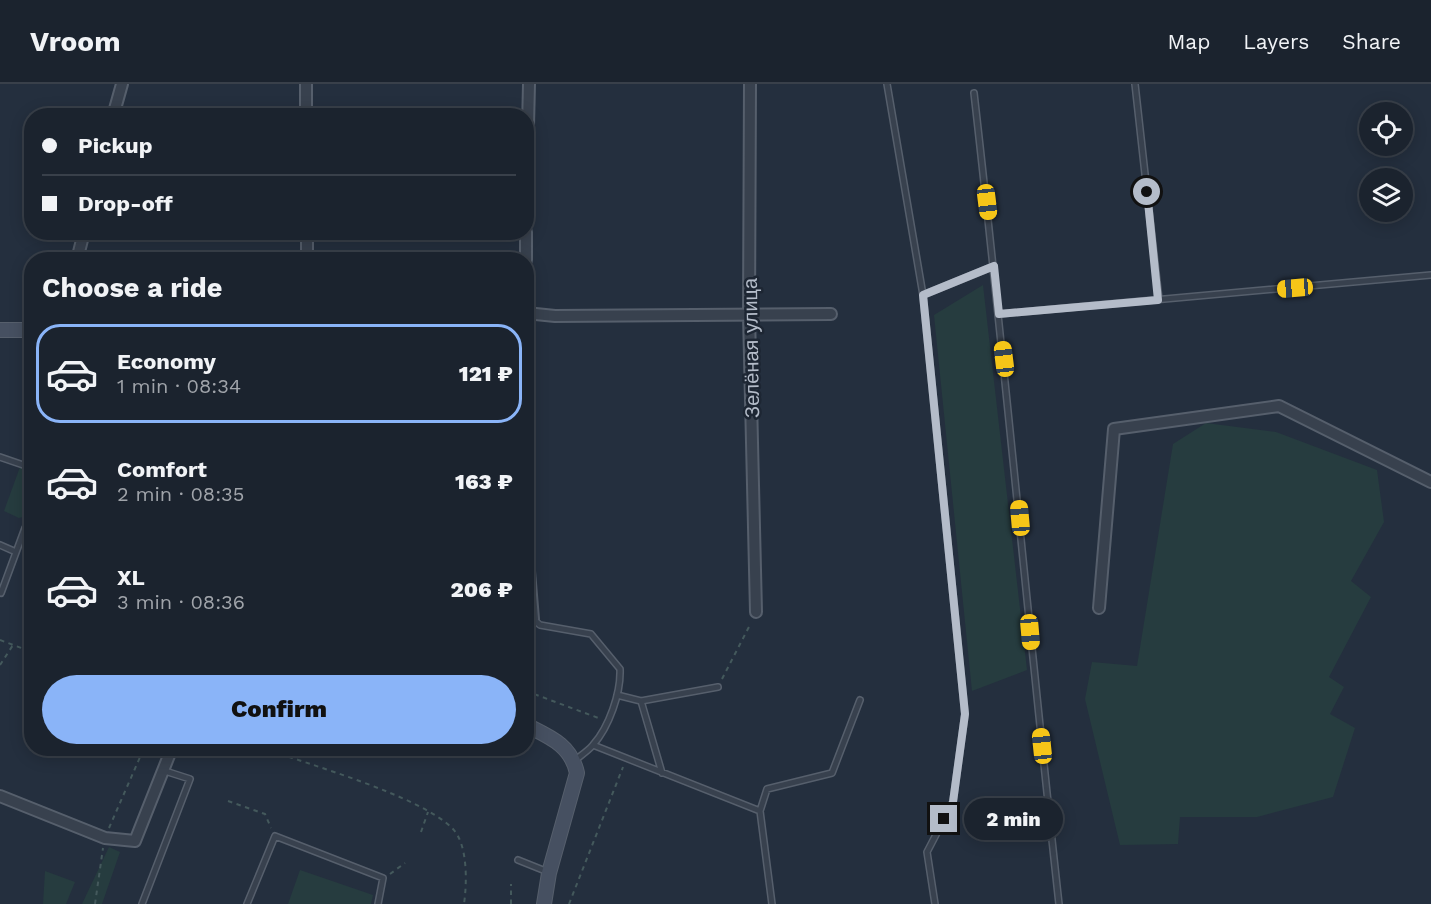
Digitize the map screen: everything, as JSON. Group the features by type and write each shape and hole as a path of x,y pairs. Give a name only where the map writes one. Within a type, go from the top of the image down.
{"main road":[{"path":"0,330 24,330"},
{"path":"534,728 568,750 577,773 549,873 544,904"}],"street":[{"path":"115,108 122,84"},
{"path":"306,84 306,108"},
{"path":"528,108 529,84"},
{"name":"Зелёная улица","path":"750,84 749,315 756,612"},
{"path":"534,314 555,316 831,314"},
{"path":"1099,608 1114,429 1279,406 1431,482"},
{"path":"0,796 105,838 135,841 170,756"}],"lane":[{"path":"887,84 923,295 965,714 953,802 927,852 935,904"},
{"path":"1135,84 1158,300"},
{"path":"974,93 994,266 1059,904"},
{"path":"923,295 994,266"},
{"path":"999,314 1431,275"},
{"path":"0,457 24,465"},
{"path":"2,593 24,531"},
{"path":"0,545 16,552"},
{"path":"534,621 540,626 583,630 598,640 620,669 617,695 606,721 593,745 574,761"},
{"path":"617,695 641,701 718,687"},
{"path":"772,904 760,811 767,789 831,773 860,700"},
{"path":"641,701 662,773"},
{"path":"593,745 760,811"},
{"path":"142,904 190,779 165,771"},
{"path":"247,904 275,836 383,878 378,904"},
{"path":"518,860 549,873"}],"path":[{"path":"718,687 756,612"},
{"path":"0,640 24,649"},
{"path":"0,665 13,645"},
{"path":"534,694 606,721"},
{"path":"95,904 105,838 141,756"},
{"path":"285,756 419,805 454,830 465,857 464,904"},
{"path":"569,904 627,759"},
{"path":"228,801 265,814 275,836"},
{"path":"421,832 428,812"},
{"path":"383,878 405,863"},
{"path":"511,884 511,904"}],"green space":[{"path":"983,285 1027,670 972,691 934,315"},
{"path":"1206,423 1276,432 1377,470 1384,522 1351,581 1371,597 1329,677 1344,687 1330,714 1355,728 1333,797 1257,817 1180,817 1178,844 1120,845 1085,699 1092,662 1137,666 1173,444"},
{"path":"20,467 24,468 24,517 19,518 4,511"},
{"path":"109,847 120,852 102,904 82,904"},
{"path":"300,870 373,895 371,904 288,904"},
{"path":"45,871 75,882 66,904 43,904"}],"route":[{"path":"944,819 953,802 965,714 923,295 994,266 999,314 1158,300 1147,192"}]}
